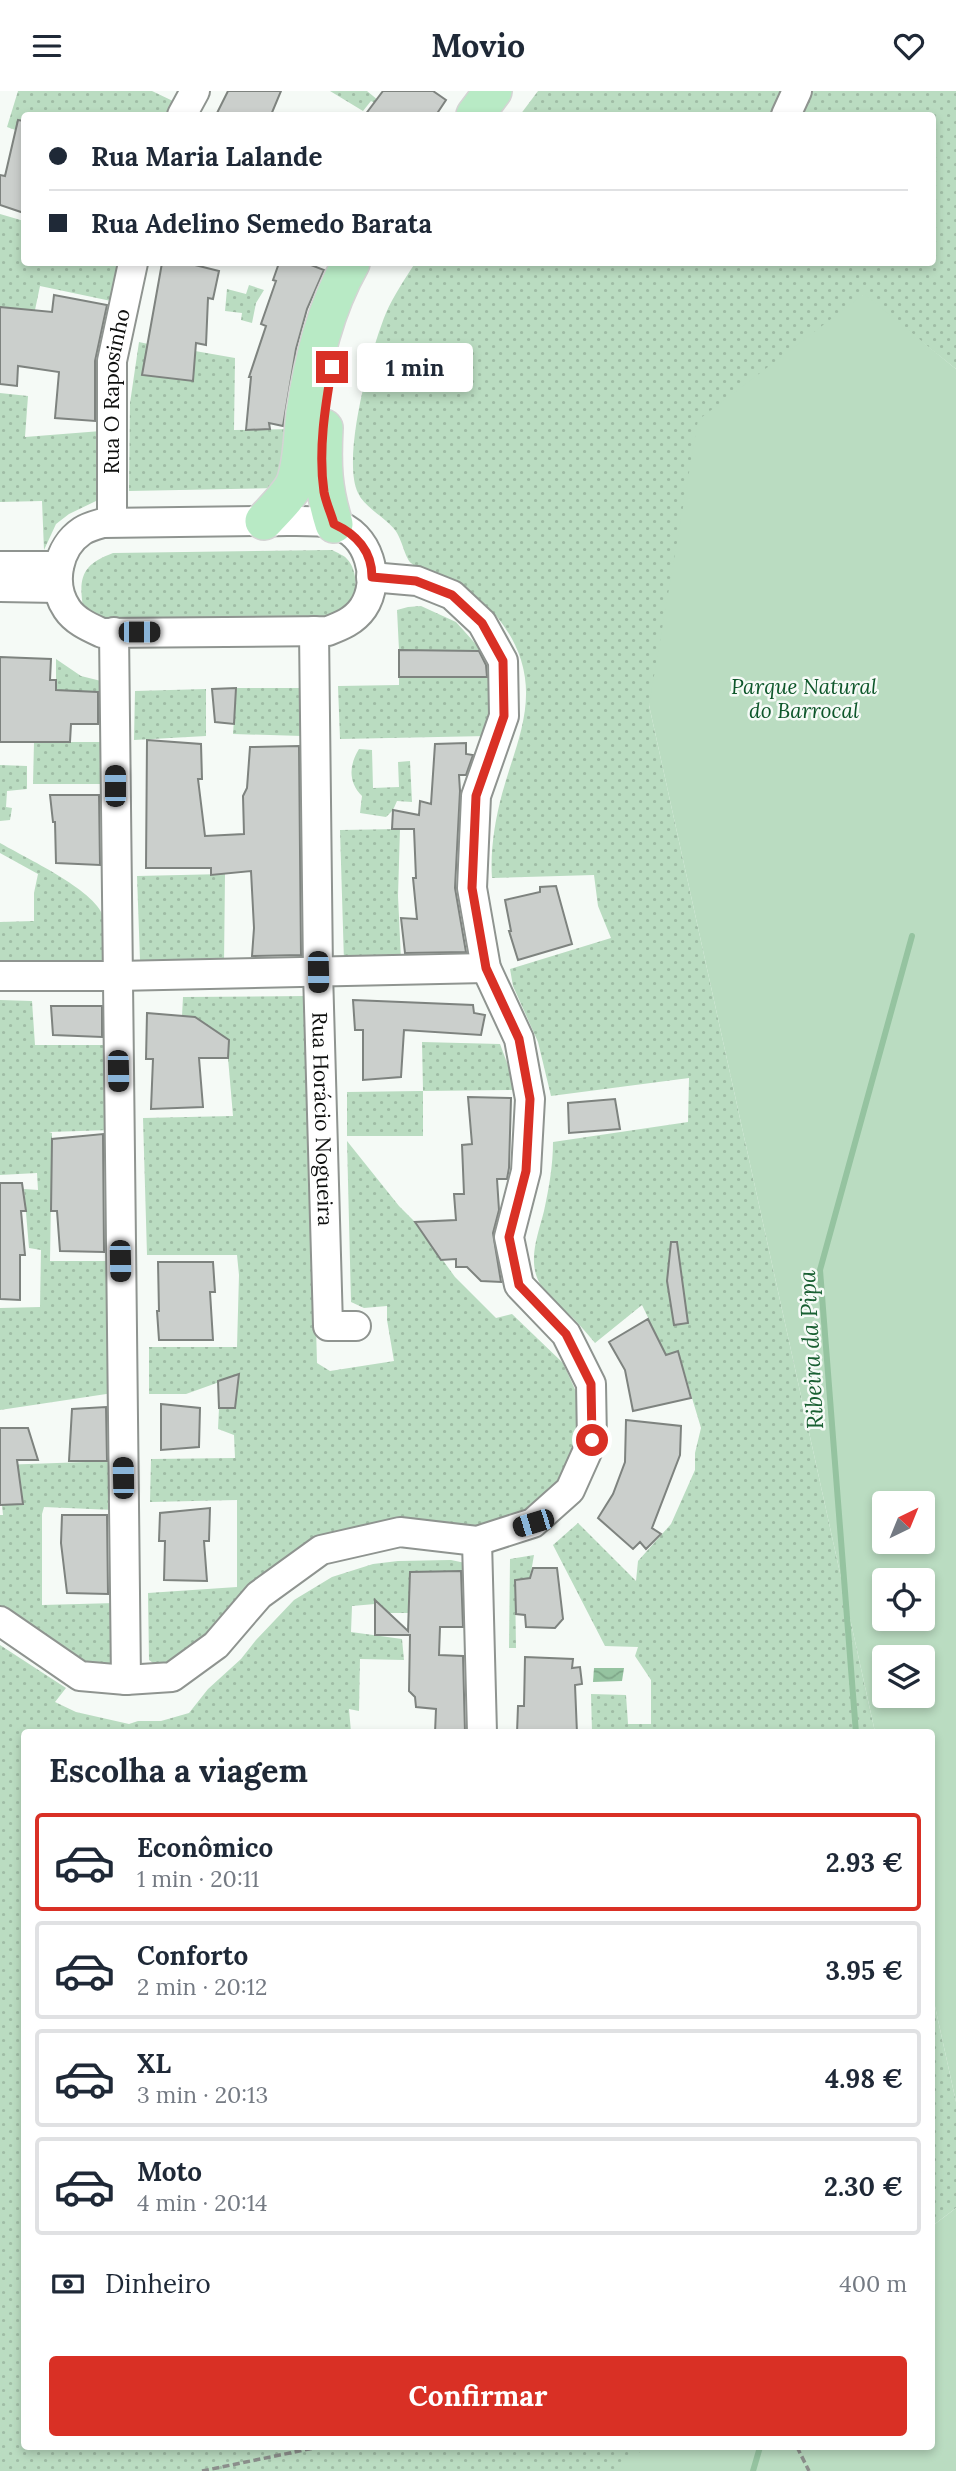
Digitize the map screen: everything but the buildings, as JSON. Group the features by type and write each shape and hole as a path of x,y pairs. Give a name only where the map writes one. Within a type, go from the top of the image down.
{"main road":[{"path":"453,112 468,91"},
{"path":"477,112 493,91"},
{"path":"264,521 294,486 300,464 305,414 319,342 339,284 349,266"},
{"path":"334,524 325,495 322,468 326,406 336,355 357,292 370,266"}],"street":[{"path":"183,112 195,91"},
{"path":"787,112 797,91"},
{"name":"Rua O Raposinho","path":"112,522 112,361 132,266"},
{"path":"264,521 334,524 348,530 363,545 372,565 371,587 363,608 348,623 328,631 102,633 82,624 67,609 59,577 67,546 82,531 112,522 264,521"},
{"path":"0,565 59,577"},
{"path":"0,587 59,577"},
{"path":"0,1621 80,1676 126,1680 172,1677 216,1645 259,1595 321,1550 400,1532 477,1541 533,1523 570,1490 592,1440 591,1384 566,1334 519,1285 509,1237 526,1171 530,1099 519,1039 486,968 472,888 476,796 504,716 503,661 482,623 452,595 416,581 372,577"},
{"name":"Rua Horácio Nogueira","path":"314,631 318,972 328,1327 356,1326"},
{"path":"114,632 126,1680"},
{"path":"0,976 486,968"},
{"path":"477,1541 482,1729"}],"path":[{"path":"202,2471 304,2450"},
{"path":"798,2450 809,2471"}],"green space":[{"path":"18,91 152,91 175,102 170,112 21,112 21,132 7,127"},
{"path":"330,91 367,91 392,112 371,101 363,111"},
{"path":"538,91 956,91 956,369 863,295 649,705 874,1729 592,1729 591,1694 626,1695 628,1724 651,1724 651,1680 635,1656 638,1647 605,1646 553,1545 578,1523 636,1581 638,1561 671,1524 695,1470 695,1453 701,1428 678,1351 666,1355 642,1305 595,1343 543,1290 534,1266 535,1248 549,1185 553,1142 688,1122 689,1078 551,1096 538,1042 513,986 510,969 611,938 598,906 594,875 492,878 492,846 497,814 525,712 525,678 521,660 501,622 481,601 458,584 409,561 395,530 365,503 358,493 353,455 360,403 380,330 392,300 413,266 936,266 936,112 522,112"},
{"path":"0,214 21,220 21,266 117,266 111,301 40,286 35,310 0,307"},
{"path":"249,285 264,290 256,303 252,323 241,320 242,313 225,311 227,289 246,294"},
{"name":"Parque Natural do Barrocal","path":"864,294 956,369 956,2102 935,2006 935,1729 874,1729 649,705 698,420"},
{"path":"139,342 148,344 143,375 192,381 195,351 235,358 234,430 293,429 278,488 129,491 130,403"},
{"path":"0,393 28,396 25,437 101,431 96,501 69,514 56,524 44,550 42,501 0,502"},
{"path":"332,550 344,556 351,565 355,588 347,610 332,619 110,627 83,607 82,587 85,572 89,566 113,553"},
{"path":"421,606 456,622 482,651 399,650 397,610"},
{"path":"56,659 81,676 105,682 108,693 56,690"},
{"path":"399,677 491,677 494,697 487,736 340,739 338,686 399,685"},
{"path":"236,688 301,688 302,736 233,734"},
{"path":"206,689 206,736 134,740 135,691"},
{"path":"34,742 104,742 104,784 33,784"},
{"path":"359,749 372,750 373,788 399,787 398,762 410,761 412,802 397,801 386,817 360,813 362,796 352,779 353,761"},
{"path":"0,765 27,766 27,789 7,791 6,807 12,808 10,820 0,821"},
{"path":"400,829 398,896 401,960 344,962 340,830"},
{"path":"0,843 73,885 97,906 105,926 104,960 100,965 0,967 0,922 34,921 34,893 38,874 0,853"},
{"path":"225,874 224,964 145,965 140,960 137,876"},
{"path":"307,996 317,1363 330,1371 394,1361 387,1306 364,1308 351,1302 347,1141 415,1222 455,1277 496,1318 512,1314 563,1363 579,1398 584,1422 575,1462 532,1515 472,1530 379,1524 160,1668 149,1660 148,1593 237,1587 237,1500 150,1502 151,1459 235,1458 234,1435 218,1429 219,1408 235,1408 239,1375 186,1394 149,1394 149,1347 237,1347 239,1275 237,1255 147,1255 143,1118 233,1116 229,1041 182,1016 183,997"},
{"path":"0,1000 32,1001 35,1045 106,1045 111,1130 49,1132 52,1133 50,1261 112,1261 113,1393 0,1410 0,1308 40,1307 41,1250 29,1248 24,1189 38,1190 37,1173 0,1175"},
{"path":"422,1042 500,1044 517,1090 423,1091"},
{"path":"423,1091 423,1136 347,1136 347,1092"},
{"path":"114,1461 114,1510 44,1507 42,1514 42,1605 116,1603 113,1661 102,1673 0,1613 2,1505 23,1503 19,1477 0,1465"},
{"path":"534,1555 530,1578 515,1580 516,1648 509,1648 510,1559"},
{"path":"451,1560 470,1564 466,1571 410,1572 409,1613 389,1613 375,1604 352,1606 351,1632 402,1639 404,1660 360,1659 359,1711 349,1709 351,1729 21,1729 21,2450 646,2450 618,2471 0,2471 0,1645 66,1688 55,1702 76,1712 129,1724 138,1721 161,1721 189,1713 208,1689 241,1659 294,1600 332,1577 373,1564"},
{"path":"935,2006 956,2102 956,2208 935,2224"},
{"path":"956,2208 956,2471 615,2471 643,2450 935,2450 935,2224"}],"water":[{"path":"594,1668 624,1668 622,1681 593,1682"}],"waterway":[{"name":"Ribeira da Pipa","path":"856,1729 820,1270 912,936"},
{"name":"Ribeira da Pipa","path":"753,2471 759,2450"}],"route":[{"path":"332,367 326,406 322,468 325,495 334,524 348,530 363,545 372,565 372,577 416,581 452,595 482,623 503,661 504,716 476,796 472,888 486,968 519,1039 530,1099 526,1171 509,1237 519,1285 566,1334 591,1384 592,1440"}]}
